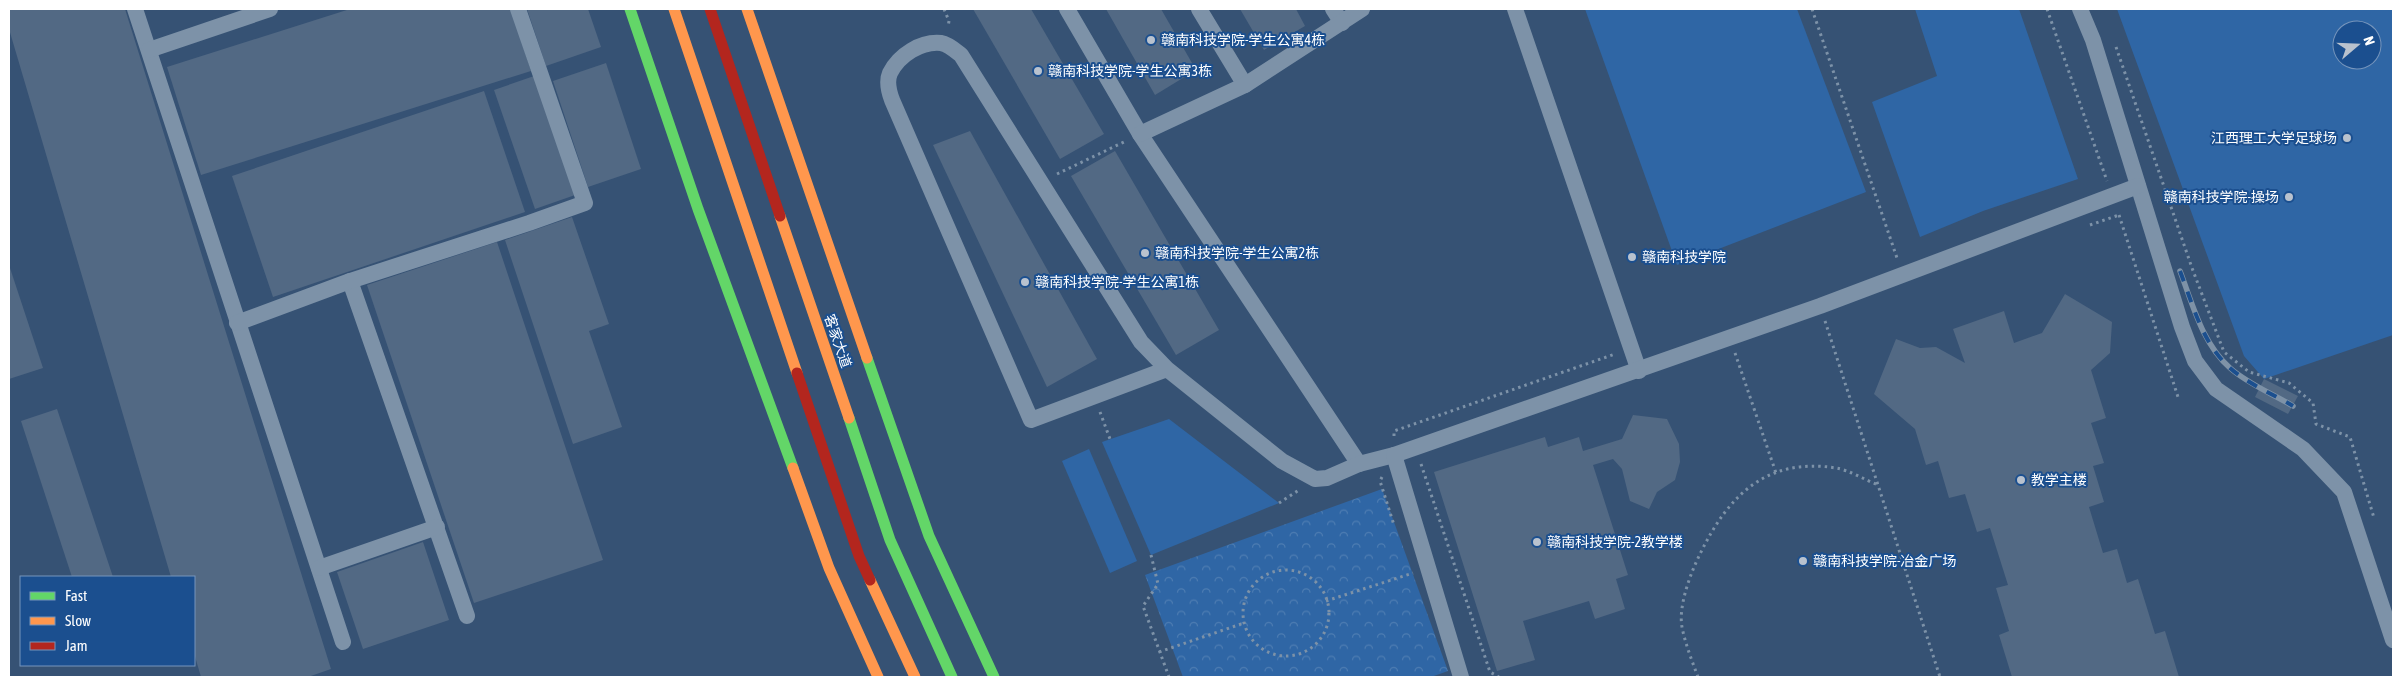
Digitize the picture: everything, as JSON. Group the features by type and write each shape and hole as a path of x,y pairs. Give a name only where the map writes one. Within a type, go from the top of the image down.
{"street":[{"path":"136,9 237,323 343,642"},
{"path":"149,50 270,9"},
{"path":"237,323 350,281 586,203 518,9"},
{"path":"630,9 698,209 828,568 878,677"},
{"path":"674,9 858,556 915,677"},
{"name":"客家大道","path":"710,9 890,540 952,677"},
{"path":"1067,9 1140,134 1359,464"},
{"path":"1199,9 1245,85"},
{"path":"1333,9 1342,23"},
{"path":"1140,134 1245,85 1362,9"},
{"path":"1515,9 1639,371"},
{"path":"2080,9 2093,40 2182,326 2195,361 2216,389 2303,449 2344,492 2393,640"},
{"path":"751,10 929,536 994,677"},
{"path":"1167,369 1031,420 892,100 888,87 890,74 908,53 925,43 944,43 962,55 1141,342 1167,369 1282,461 1315,479 1327,478 1359,464 1394,455 1639,371 1820,306 2138,186"},
{"path":"350,281 467,616"},
{"path":"1394,455 1461,677"},
{"path":"319,568 437,527"}],"path":[{"path":"944,9 949,21"},
{"path":"1812,9 1898,261 1906,258"},
{"path":"2115,45 2192,268 2224,352 2249,372 2289,383 2313,403 2316,424 2350,437 2375,523"},
{"path":"1041,182 1140,134"},
{"path":"2098,184 2107,181"},
{"path":"1820,306 1940,677"},
{"path":"1730,338 1776,473"},
{"path":"1488,677 1490,672 1420,463 1394,455 1394,431 1618,353"},
{"path":"1094,397 1110,440"},
{"path":"1698,677 1681,625 1688,579 1709,536 1731,504 1759,479 1790,468 1836,468 1878,486"},
{"path":"1151,555 1158,584 1143,606 1169,677"},
{"path":"1326,601 1428,568"},
{"path":"1288,570 1303,573 1315,581 1326,601 1328,622 1323,635 1314,646 1301,654 1290,656 1266,652 1252,639 1244,623 1245,599 1251,588 1261,578 1274,572 1288,570"},
{"path":"1159,652 1244,623"},
{"path":"1490,672 1500,677"}],"green space":[{"path":"1585,9 1797,9 1866,192 1677,265"},
{"path":"1915,9 2019,9 2078,179 1983,211 1920,237 1872,102 1937,76"},
{"name":"赣南科技学院-操场","path":"2117,9 2393,9 2393,335 2264,379 2244,356"},
{"path":"1169,419 1279,503 1151,555 1102,442"},
{"path":"1089,449 1137,561 1110,573 1062,461"},
{"path":"1382,489 1448,671 1431,677 1183,677 1145,575"}],"building":[{"path":"9,9 125,9 331,669 308,677 201,677 195,656 195,576 171,576 9,29"},
{"path":"350,9 511,9 531,71 201,175 167,67"},
{"path":"527,9 588,9 601,47 546,66"},
{"name":"赣南科技学院-学生公寓3栋","path":"973,9 1031,9 1104,134 1060,159"},
{"name":"赣南科技学院-学生公寓4栋","path":"1106,9 1161,9 1196,70 1155,95"},
{"path":"1240,9 1296,9 1305,26 1264,50"},
{"path":"606,63 641,169 588,187 553,81"},
{"path":"537,75 578,194 535,209 494,90"},
{"path":"484,91 525,212 273,297 232,176"},
{"name":"赣南科技学院-学生公寓1栋","path":"970,131 1097,359 1047,387 933,145"},
{"name":"赣南科技学院-学生公寓2栋","path":"1115,151 1219,330 1176,355 1071,176"},
{"path":"572,217 609,324 589,331 622,427 573,444 505,240"},
{"path":"497,242 603,560 474,603 367,285"},
{"path":"9,265 43,368 9,379"},
{"name":"教学主楼","path":"2065,294 2112,322 2110,353 2091,370 2106,418 2091,423 2104,463 2093,466 2104,502 2089,507 2103,553 2117,549 2127,583 2138,579 2155,634 2165,631 2179,677 2012,677 1999,635 2009,631 1996,588 2008,585 1990,528 1977,532 1965,494 1949,498 1938,461 1926,465 1915,429 1874,394 1896,339 1920,348 1936,347 1965,363 1953,329 2004,311 2014,343 2042,333"},
{"path":"2264,379 2298,396 2288,414 2255,397"},
{"path":"57,409 113,576 72,576 21,421"},
{"name":"赣南科技学院-2教学楼","path":"1633,415 1667,419 1679,444 1680,462 1675,480 1657,492 1649,509 1630,501 1622,469 1613,459 1593,465 1628,575 1616,579 1625,609 1595,619 1589,601 1523,621 1535,660 1497,671 1434,472 1545,437 1548,447 1579,437 1583,451 1622,439"},
{"path":"423,542 449,620 363,649 337,572"}],"railway":[{"path":"2180,271 2199,323 2220,358 2245,379 2293,406"}],"traffic: fast":[{"path":"630,9 698,209 793,468"},
{"path":"867,358 929,536 994,677"},
{"path":"849,418 890,540 952,677"}],"traffic: slow":[{"path":"674,9 797,373"},
{"path":"747,9 867,358"},
{"path":"780,216 849,418"},
{"path":"793,468 829,568 878,677"},
{"path":"870,580 915,677"}],"traffic: jam":[{"path":"710,9 780,216"},
{"path":"797,373 859,556 870,580"}],"place":[{"name":"赣南科技学院-学生公寓4栋","path":"1151,40"},
{"name":"赣南科技学院-学生公寓3栋","path":"1038,71"},
{"name":"江西理工大学足球场","path":"2347,138"},
{"name":"赣南科技学院-操场","path":"2289,197"},
{"name":"赣南科技学院-学生公寓2栋","path":"1145,253"},
{"name":"赣南科技学院","path":"1632,257"},
{"name":"赣南科技学院-学生公寓1栋","path":"1025,282"},
{"name":"教学主楼","path":"2021,480"},
{"name":"赣南科技学院-2教学楼","path":"1537,542"},
{"name":"赣南科技学院-冶金广场","path":"1803,561"}]}
